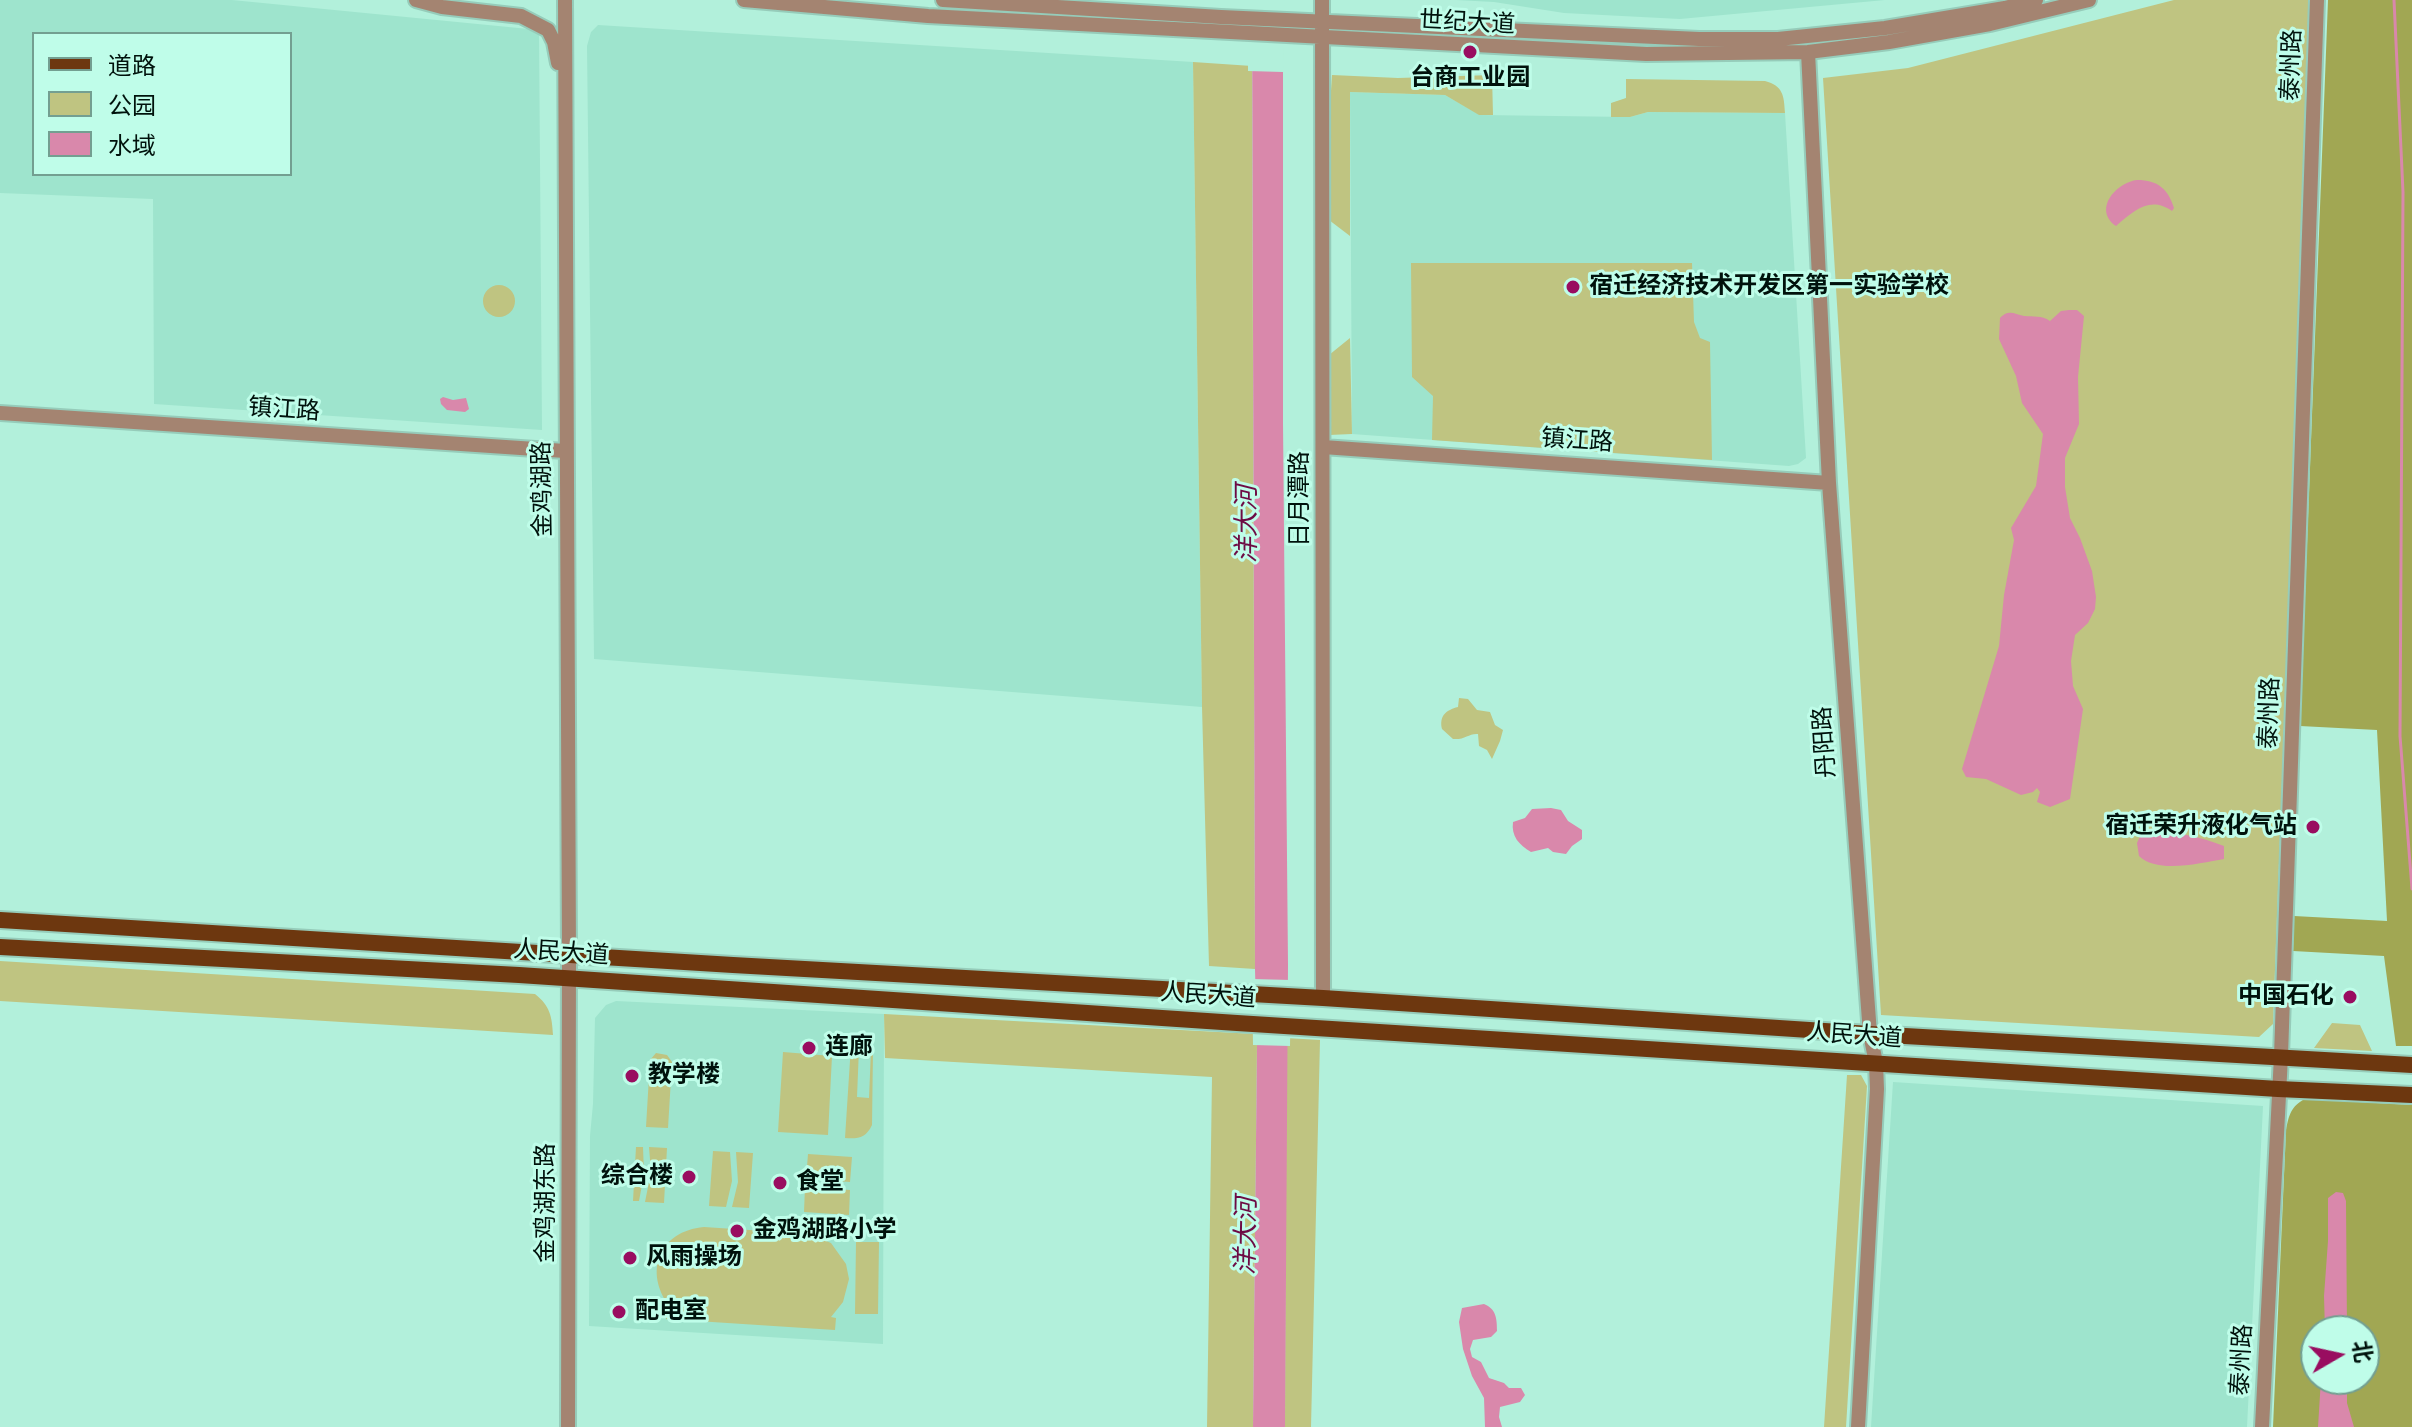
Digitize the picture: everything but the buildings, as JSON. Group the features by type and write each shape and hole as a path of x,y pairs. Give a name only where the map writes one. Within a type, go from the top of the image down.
{"main road":[{"name":"人民大道","path":"0,920 2412,1065"},
{"name":"人民大道","path":"0,947 569,978 2278,1089 2412,1095"},
{"path":"485,973 492,959 486,950"},
{"path":"642,960 633,972 642,983"},
{"path":"1782,1057 1796,1046 1788,1029"},
{"path":"2366,1093 2373,1085 2374,1078 2368,1062"}],"street":[{"path":"416,0 442,7 521,16 548,30 554,42 565,107"},
{"name":"金鸡湖路","path":"565,0 569,978"},
{"name":"世纪大道","path":"744,0 928,16 1646,54 1808,52 1889,42 1990,24 2089,0"},
{"name":"世纪大道","path":"943,0 1221,17 1699,39 1778,39 1885,28 2036,0"},
{"path":"1221,17 1222,0"},
{"name":"日月潭路","path":"1322,0 1323,998"},
{"name":"泰州路","path":"2262,1427 2281,1056 2317,0"},
{"name":"丹阳路","path":"1808,52 1829,483 1870,1034 1877,1089 1858,1427"},
{"name":"镇江路","path":"0,413 565,451"},
{"name":"镇江路","path":"1323,447 1829,483"},
{"name":"金鸡湖东路","path":"568,1427 569,978"}],"shaded area":[{"path":"0,0 232,0 539,30 542,430 154,404 153,199 0,193"},
{"path":"1456,0 1885,0 1680,19 1564,13 1494,2"},
{"path":"2328,0 2412,0 2412,1046 2396,1046 2384,956 2293,951 2294,916 2387,921 2377,730 2300,726"},
{"path":"598,25 1193,62 1202,707 594,659 587,46 591,32"},
{"name":"宿迁经济技术开发区第一实验学校","path":"1350,92 1445,95 1480,115 1630,117 1648,112 1785,113 1806,458 1789,466 1352,434"},
{"name":"金鸡湖路小学","path":"616,1001 884,1014 883,1344 589,1326 590,1136 595,1018 606,1005"},
{"path":"1893,1082 2263,1106 2247,1427 1871,1427"},
{"path":"2305,1099 2412,1105 2412,1427 2273,1427 2286,1130 2291,1112"}],"green space":[{"path":"2174,0 2311,0 2273,1024 2259,1037 1881,1015 1823,78 1908,68"},
{"path":"1193,62 1252,66 1255,969 1209,966 1202,707"},
{"path":"1332,75 1398,78 1492,75 1493,115 1479,115 1445,95 1350,92 1350,236 1329,220"},
{"path":"1626,79 1765,81 1781,92 1785,113 1648,112 1630,117 1611,117 1611,103 1626,98"},
{"path":"1411,263 1692,263 1694,322 1700,338 1710,342 1712,460 1432,440 1433,396 1412,377"},
{"path":"499,285 510,290 515,301 510,312 499,317 488,312 483,301 488,290"},
{"path":"1350,338 1352,434 1329,435 1329,355"},
{"path":"1459,698 1468,699 1477,710 1490,712 1495,725 1503,730 1492,759 1487,750 1479,746 1478,734 1453,739 1442,729 1443,717 1458,707"},
{"path":"0,961 535,994 549,1012 553,1035 0,1001"},
{"path":"884,1014 1255,1034 1253,1427 1207,1427 1212,1077 885,1058"},
{"path":"2332,1023 2360,1025 2372,1051 2314,1048"},
{"path":"1286,1038 1320,1040 1311,1427 1285,1427"},
{"path":"840,1040 851,1041 859,1048 857,1097 869,1098 873,1049 872,1125 867,1133 858,1138 845,1138 851,1045 840,1043"},
{"path":"783,1052 832,1056 828,1135 778,1132"},
{"path":"656,1053 667,1055 672,1062 668,1128 646,1127 650,1060"},
{"path":"1847,1075 1861,1075 1867,1086 1846,1427 1824,1427"},
{"path":"636,1147 643,1147 644,1174 639,1201 633,1201"},
{"path":"649,1147 667,1148 664,1203 645,1202 651,1172"},
{"path":"713,1151 730,1152 732,1181 726,1207 709,1206"},
{"path":"736,1152 753,1153 749,1208 732,1207 738,1182"},
{"path":"808,1154 852,1157 850,1182 806,1179"},
{"path":"805,1187 850,1190 849,1215 804,1212"},
{"path":"704,1227 809,1234 831,1243 846,1264 849,1279 843,1302 831,1317 836,1318 835,1330 666,1319 667,1308 670,1307 658,1280 660,1255 676,1236"},
{"path":"856,1242 879,1242 878,1314 855,1314"}],"water":[{"path":"1252,0 1283,0 1288,965 1285,1427 1253,1427 1257,1045"},
{"path":"2137,180 2161,187 2174,208 2172,211 2157,205 2143,207 2116,226 2106,212 2110,198 2121,186"},
{"path":"2077,310 2084,316 2078,377 2079,424 2065,458 2065,487 2070,518 2092,571 2096,597 2095,609 2088,623 2075,635 2071,661 2073,686 2083,709 2070,799 2050,807 2037,802 2040,792 2037,788 2021,795 1986,779 1966,777 1962,769 1999,646 2014,540 2011,528 2036,486 2043,434 2022,403 2016,376 1999,339 2000,318 2012,313 2050,321 2061,311"},
{"path":"443,397 453,400 466,398 469,409 465,412 447,410 441,404"},
{"path":"1532,809 1561,810 1568,821 1582,830 1582,839 1566,854 1548,848 1531,852 1513,832 1513,822 1525,818"},
{"path":"2151,831 2188,835 2224,846 2224,859 2192,865 2157,865 2139,856 2137,843 2141,834"},
{"path":"2336,1192 2343,1193 2346,1201 2347,1315 2325,1315 2328,1198"},
{"path":"1484,1304 1495,1314 1497,1331 1491,1337 1473,1340 1470,1349 1472,1357 1481,1362 1489,1378 1509,1388 1521,1388 1525,1395 1520,1402 1500,1407 1502,1427 1485,1427 1484,1398 1463,1349 1459,1322 1462,1308"},
{"path":"2320,1395 2347,1395 2354,1427 2318,1427"}],"pier":[{"path":"1248,0 1285,0 1283,72 1248,71"},
{"path":"1252,979 1291,980 1290,1046 1253,1045"}],"waterway":[{"path":"2394,0 2403,192 2400,736 2412,889"}],"place":[{"name":"台商工业园","path":"1470,52"},
{"name":"宿迁经济技术开发区第一实验学校","path":"1573,287"},
{"name":"宿迁荣升液化气站","path":"2313,827"},
{"name":"中国石化","path":"2350,997"},
{"name":"连廊","path":"809,1048"},
{"name":"教学楼","path":"632,1076"},
{"name":"综合楼","path":"689,1177"},
{"name":"食堂","path":"780,1183"},
{"name":"金鸡湖路小学","path":"737,1231"},
{"name":"风雨操场","path":"630,1258"},
{"name":"配电室","path":"619,1312"}],"water label":[{"name":"洋大河","path":"1249,524"},
{"name":"洋大河","path":"1248,1236"}]}
